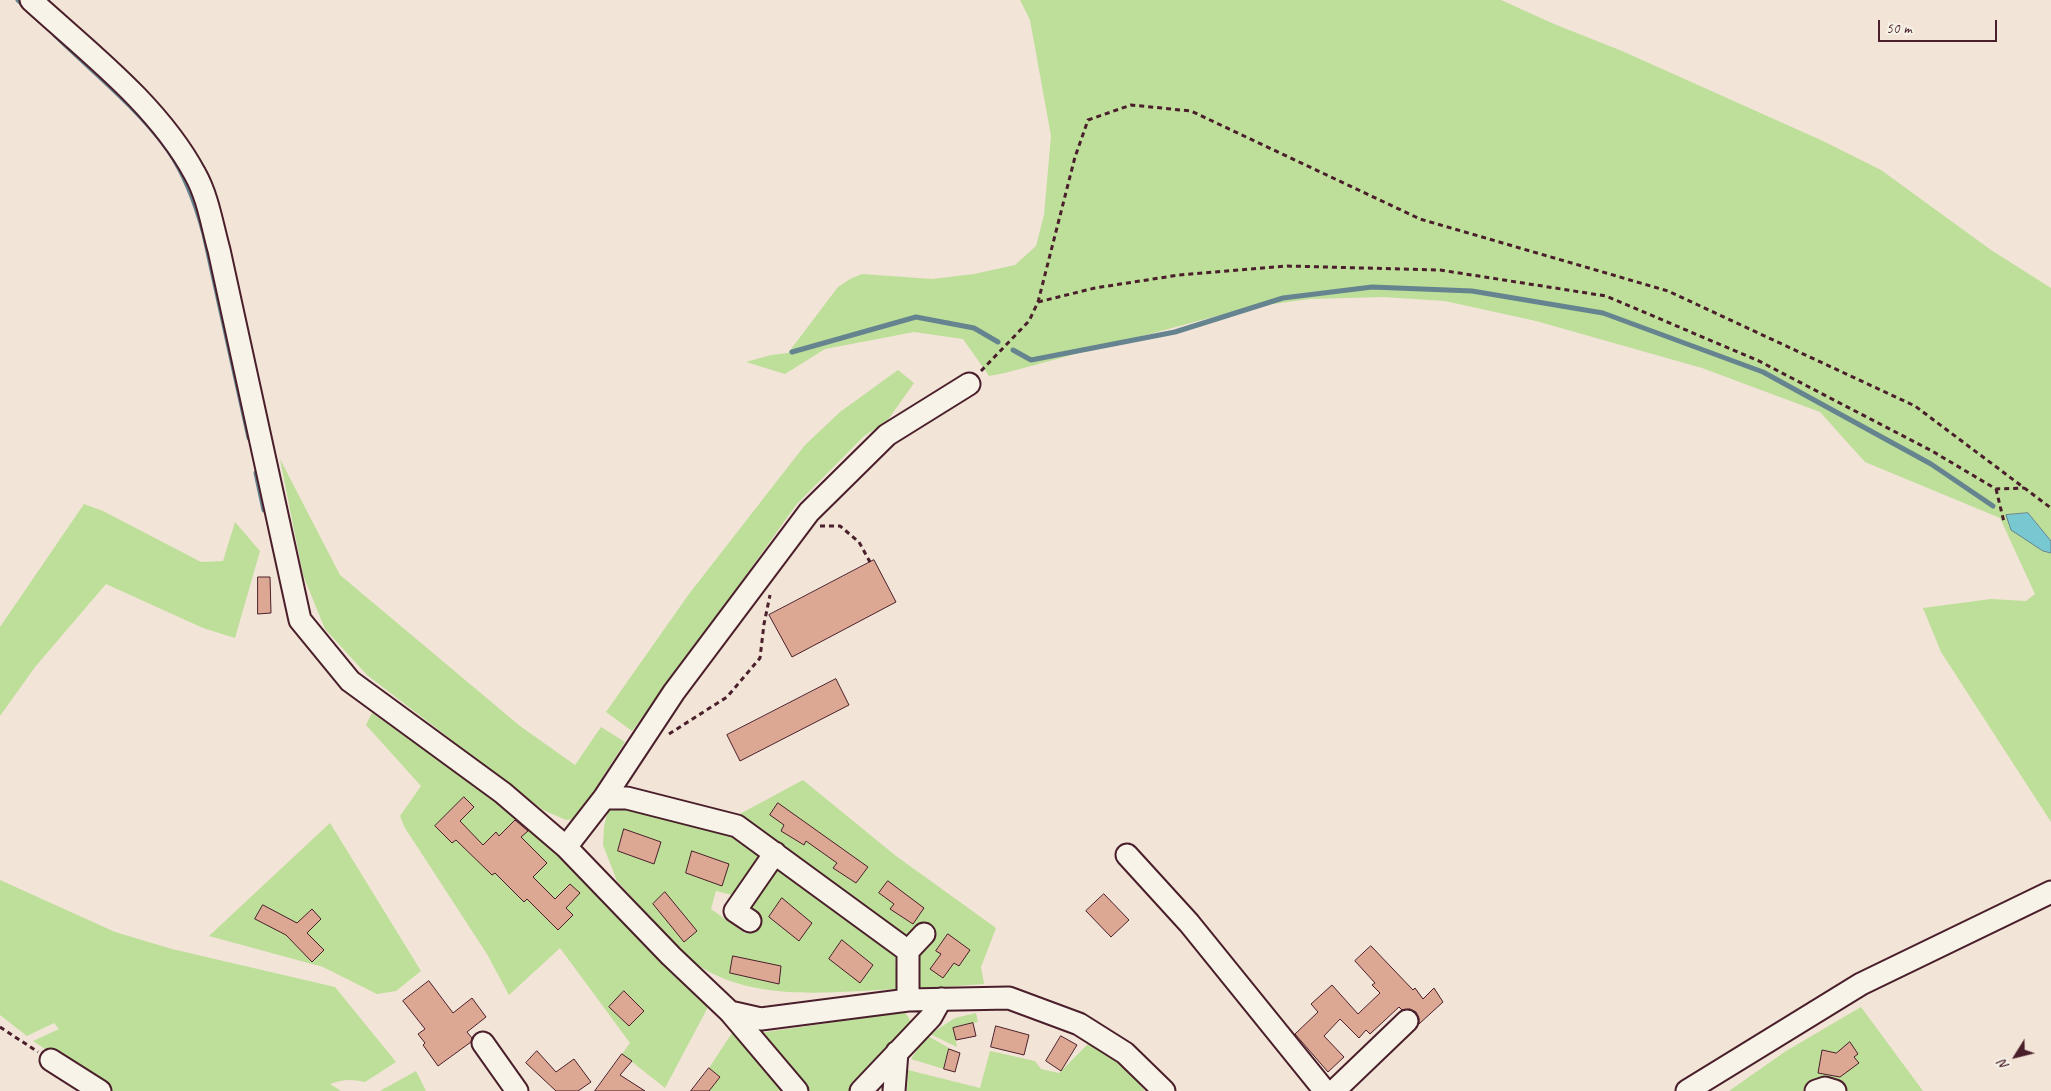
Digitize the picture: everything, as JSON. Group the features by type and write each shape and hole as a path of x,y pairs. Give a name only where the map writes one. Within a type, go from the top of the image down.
{"street":[{"path":"30,0 135,95 175,143 195,174 206,203 218,250 300,620 350,681 504,793 566,847 671,956 730,1012 797,1091"},
{"path":"566,847 604,798 674,692 809,512 887,435 968,384"},
{"path":"604,798 627,798 737,826 908,951"},
{"path":"736,911 775,853"},
{"path":"1127,855 1189,923 1324,1091"},
{"path":"1687,1091 1861,984 2051,892"},
{"path":"908,991 908,951 924,934"},
{"path":"730,1012 761,1019 908,1000 1009,998 1079,1024 1125,1053 1164,1091"},
{"path":"861,1091 931,1017 941,999"},
{"path":"1334,1091 1407,1021"},
{"path":"483,1043 517,1091"},
{"path":"894,1091 897,1052"},
{"path":"51,1060 100,1091"},
{"path":"1816,1091 1825,1088 1835,1091"}],"path":[{"path":"968,384 1029,321 1038,302 1075,157 1088,120 1131,105 1191,111 1420,219 1668,291 1915,406 2051,508"},
{"path":"1038,302 1095,288 1180,275 1287,266 1440,270 1606,296 1759,361 1932,451 1996,489 2024,488"},
{"path":"1996,489 2004,522"},
{"path":"815,526 840,526 859,542 870,562"},
{"path":"664,738 727,697 760,658 764,624 772,587"},
{"path":"0,1027 51,1060"}],"green space":[{"path":"1020,0 1501,0 1554,24 1622,51 1823,141 1881,170 1991,250 2051,288 2051,541 2028,513 2006,515 2043,551 2051,553 2051,822 1941,652 1923,608 1991,599 2026,601 2035,594 2000,518 1865,462 1820,412 1702,368 1536,321 1445,301 1383,297 1310,299 1250,307 989,376 963,339 914,332 825,349 785,374 746,362 771,355 788,353 838,287 862,274 932,279 974,274 1015,265 1036,246 1044,215 1051,136 1030,20"},
{"path":"898,370 914,383 887,421 864,436 796,505 695,647 632,731 606,712 689,594 805,445 840,412"},
{"path":"280,459 340,575 520,726 575,765 601,727 625,742 576,819 566,820 543,810 367,675 325,629 303,575"},
{"path":"84,504 103,511 201,562 223,561 235,522 260,551 235,638 203,628 106,584 35,667 0,716 0,627"},
{"path":"372,713 468,780 517,818 507,829 518,840 529,829 540,838 640,934 708,1007 665,1088 622,1054 630,1043 560,948 509,995 487,954 405,828 400,816 421,786 366,725"},
{"path":"803,780 896,856 996,928 981,967 984,984 917,989 915,957 936,934 922,922 908,937 738,815"},
{"path":"624,805 737,838 762,856 732,895 716,891 711,909 746,934 758,919 750,912 749,906 777,867 895,952 897,989 816,993 763,989 737,983 712,973 689,959 617,881 603,845 604,827 608,810 613,806"},
{"path":"330,823 421,971 396,991 377,994 323,967 209,936"},
{"path":"0,880 115,932 172,949 335,987 396,1062 365,1082 348,1080 330,1084 341,1091 108,1091 33,1041 59,1029 54,1023 27,1036 0,1015"},
{"path":"1861,1007 1923,1091 1846,1091 1841,1085 1810,1084 1803,1091 1729,1091 1786,1051"},
{"path":"905,1012 913,1025 852,1091 807,1091 745,1023 759,1033"},
{"path":"976,1013 978,1022 953,1028 957,1047 930,1034 955,1018"},
{"path":"732,1033 784,1091 709,1091 720,1077 709,1068"},
{"path":"928,1036 949,1048 944,1069 911,1059"},
{"path":"1092,1040 1131,1074 1145,1091 907,1091 908,1070 980,1088 990,1051 1035,1061 1041,1069 1059,1073"},
{"path":"416,1071 426,1091 380,1091"}],"water":[{"path":"2028,513 2051,541 2051,553 2043,551 2011,530 2006,515"}],"building":[{"path":"874,560 896,602 792,657 769,615"},
{"path":"258,577 270,577 271,613 258,614"},
{"path":"836,679 849,705 740,761 727,735"},
{"path":"464,797 474,807 460,821 483,845 496,832 499,836 515,820 528,831 521,837 547,863 533,877 555,899 570,884 580,893 566,908 573,915 558,930 527,899 524,902 495,873 492,875 456,840 452,843 435,826"},
{"path":"778,803 868,867 856,883 833,868 837,863 806,841 804,845 781,831 784,825 770,815"},
{"path":"624,829 661,842 654,864 618,851"},
{"path":"692,851 729,864 722,886 686,873"},
{"path":"888,881 924,908 913,924 890,909 894,904 879,893"},
{"path":"665,892 697,931 684,942 653,904"},
{"path":"1104,894 1129,920 1111,937 1086,911"},
{"path":"782,898 812,923 799,941 769,917"},
{"path":"263,905 297,923 312,909 321,919 307,933 324,950 312,962 286,935 255,919"},
{"path":"948,934 970,950 959,966 954,963 943,978 930,969 941,954 936,951"},
{"path":"842,940 873,965 860,983 829,959"},
{"path":"1371,946 1413,990 1415,988 1423,999 1434,988 1443,1002 1419,1024 1416,1012 1410,1009 1402,1010 1399,1007 1370,1034 1366,1030 1359,1038 1340,1019 1324,1036 1344,1057 1328,1072 1295,1034 1318,1012 1311,1004 1332,985 1358,1014 1380,993 1372,985 1375,983 1355,961"},
{"path":"733,956 781,966 779,984 730,973"},
{"path":"429,981 453,1013 472,998 486,1017 467,1032 472,1038 471,1042 438,1066 423,1045 425,1043 418,1034 425,1029 403,1001"},
{"path":"624,991 644,1011 629,1026 609,1007"},
{"path":"973,1023 976,1036 956,1040 953,1028"},
{"path":"996,1026 1029,1035 1024,1055 991,1047"},
{"path":"1061,1036 1077,1045 1061,1071 1046,1061"},
{"path":"1850,1042 1858,1054 1854,1057 1859,1063 1840,1077 1818,1073 1822,1050 1836,1053"},
{"path":"949,1049 960,1053 955,1072 944,1069"},
{"path":"537,1051 556,1072 574,1059 591,1082 578,1091 556,1091 526,1063"},
{"path":"622,1054 632,1061 620,1075 645,1091 595,1091"},
{"path":"709,1068 720,1077 709,1091 691,1091"}],"waterway":[{"path":"18,0 26,7"},
{"path":"55,35 143,119 168,150 185,180 194,201 204,234 249,438"},
{"path":"1013,350 1031,360 1175,332 1283,298 1372,287 1472,291 1603,313 1763,372 1931,464 1993,506"},
{"path":"792,352 916,317 974,328 998,342"},
{"path":"256,473 264,510"}]}
